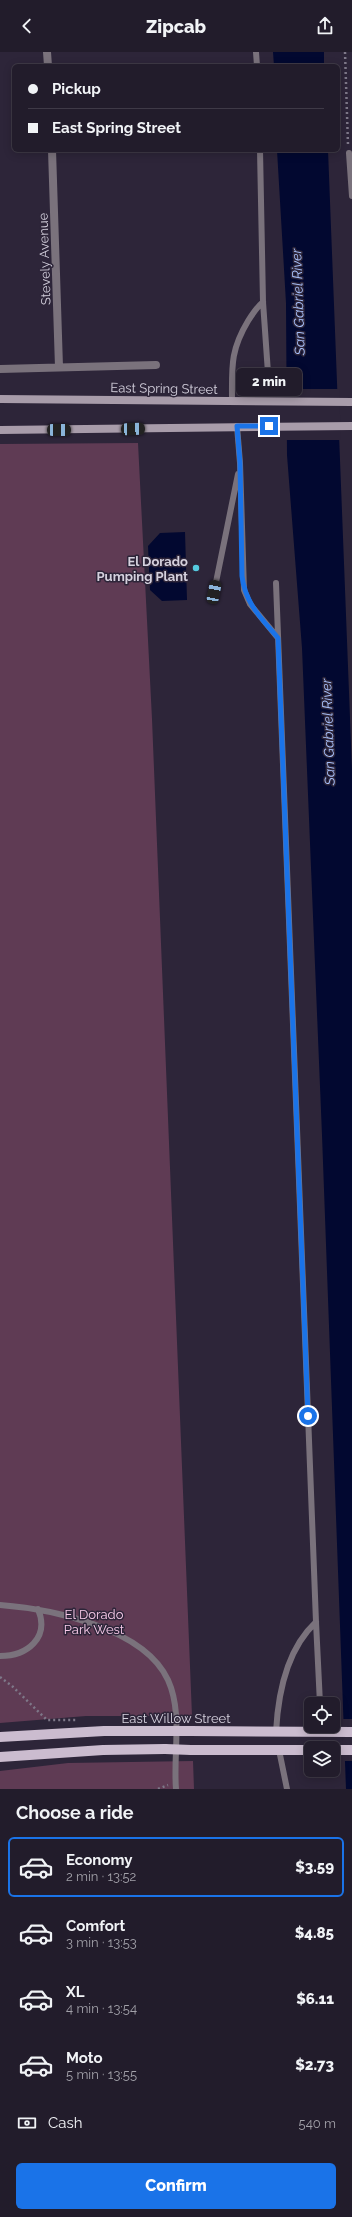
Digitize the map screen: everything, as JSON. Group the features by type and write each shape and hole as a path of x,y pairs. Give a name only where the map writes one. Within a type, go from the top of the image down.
{"main road":[{"name":"East Spring Street","path":"0,399 352,402"},
{"path":"0,430 89,430 237,426 352,426"},
{"name":"East Willow Street","path":"0,1737 81,1732 352,1732"},
{"path":"0,1757 103,1750 304,1750"},
{"path":"340,1750 352,1750"}],"street":[{"path":"47,52 48,64"},
{"name":"Stevely Avenue","path":"52,152 59,367"},
{"name":"East Spring Street","path":"0,369 156,365"}],"lane":[{"path":"256,52 257,64"},
{"path":"260,152 263,302 268,373"},
{"path":"349,153 352,196"},
{"path":"232,401 234,348 257,307 263,302"},
{"path":"237,426 240,463 244,590 250,604 278,638"},
{"path":"214,592 240,463"},
{"path":"276,583 320,1697"},
{"path":"0,1604 38,1609 66,1615 106,1630 139,1646 156,1660 168,1681 175,1711 176,1789"},
{"path":"0,1656 15,1656 31,1647 39,1634 41,1617 38,1609"},
{"path":"276,1732 286,1674 295,1648 305,1632 316,1622"},
{"path":"279,1750 287,1789"}],"path":[{"path":"345,52 349,153"},
{"path":"0,1677 12,1686 47,1720 85,1720"}],"green space":[{"name":"El Dorado Park West","path":"138,443 152,719 192,1716 86,1716 0,1723 0,444"},
{"path":"193,1761 194,1789 0,1789 0,1771 68,1763"}],"water":[{"path":"273,52 324,52 324,64 274,64"},
{"name":"San Gabriel River","path":"277,152 328,152 352,770 352,1789 346,1789 322,1135 302,648 287,455 286,303"},
{"path":"185,532 187,600 162,601 150,590 148,546 160,533"}],"pier":[{"path":"285,389 339,389 341,440 285,440"},
{"path":"342,1719 352,1719 352,1761 343,1761"}],"place":[{"name":"El Dorado Pumping Plant","path":"196,568"}],"route":[{"path":"269,426 237,426 240,463 242,576 244,590 250,604 278,638 308,1416"}]}
